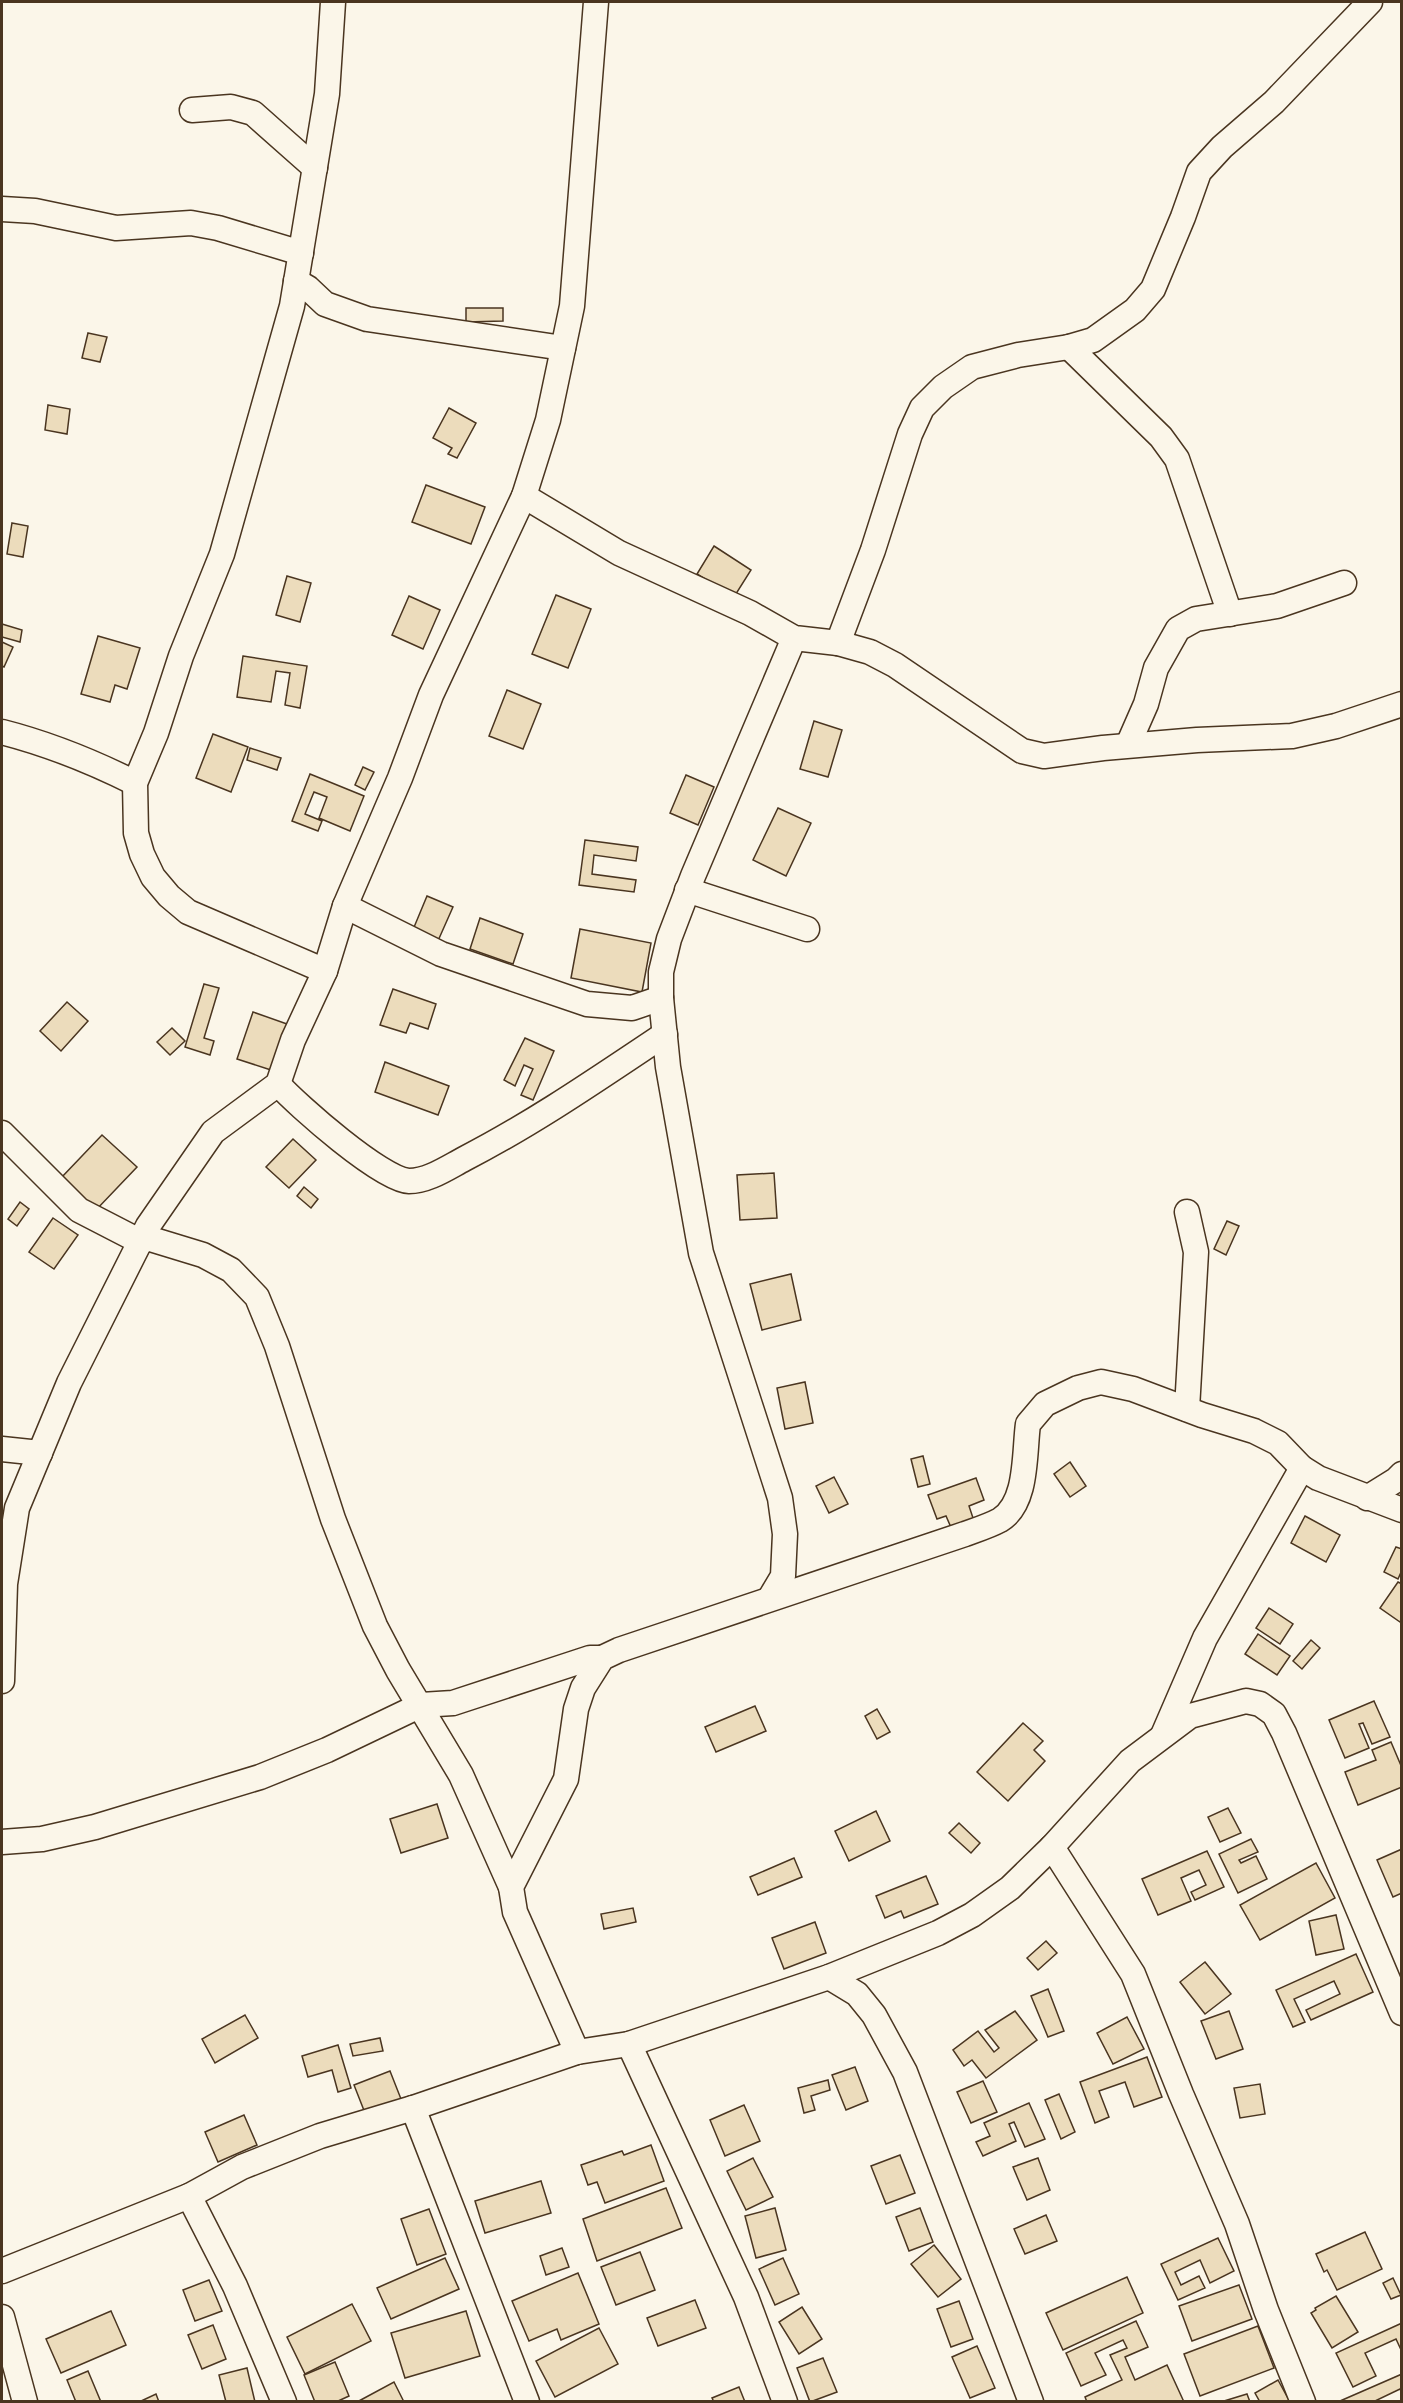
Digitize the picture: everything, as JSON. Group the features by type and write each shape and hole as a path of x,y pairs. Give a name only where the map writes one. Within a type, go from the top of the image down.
{"street":[{"path":"325,971 188,912 168,896 153,878 142,854 136,833 135,783 156,733 181,656 222,554 292,306 327,94 333,2"},
{"path":"2,1681 5,1584 17,1508 69,1383 148,1226 213,1132 278,1084 293,1040 325,971 345,906 400,778 431,695 524,496 548,420 572,306 596,2"},
{"path":"838,643 877,540 910,434 922,408 943,387 972,367 1093,339 1135,310 1153,289 1183,217 1199,171 1222,147 1274,102 1370,2"},
{"path":"192,110 231,107 253,113 315,168"},
{"path":"2,210 35,212 116,228 191,224 218,228 301,253"},
{"path":"296,281 308,288 325,304 367,319 563,348"},
{"path":"1069,346 1161,437 1177,459 1230,614"},
{"path":"524,496 619,553 750,613 794,638 838,643 870,652 895,665 1022,751 1044,756 1128,745 1292,736 1336,726 1401,704"},
{"path":"1128,745 1146,704 1156,668 1178,629 1196,620 1277,606 1344,583"},
{"path":"770,1598 783,1576 785,1534 780,1497 701,1253 668,1067 661,998 661,972 669,939 687,890 794,638"},
{"path":"2,732 36,740 88,760 135,783"},
{"path":"687,890 807,929"},
{"path":"345,906 441,954 587,1004 633,1008 661,998"},
{"path":"278,1084 297,1104 352,1149 387,1172 407,1181 427,1178 505,1138 665,1034"},
{"path":"2,1133 79,1210 143,1239 212,1260 231,1270 256,1297 277,1346 329,1508 375,1626 461,1774 512,1887 515,1912 577,2052"},
{"path":"1187,1212 1196,1252 1187,1409"},
{"path":"512,1887 566,1779 576,1709 583,1688 602,1659 619,1650 1000,1520 1014,1508 1020,1495 1028,1424 1045,1404 1078,1388 1101,1382 1132,1389 1254,1431 1278,1443 1302,1467 1318,1478 1401,1510"},
{"path":"2,1449 40,1454"},
{"path":"1163,1736 1205,1638 1302,1467"},
{"path":"1367,1498 1396,1480 1401,1474"},
{"path":"2,1842 42,1839 95,1827 260,1777 327,1750 420,1706 453,1703 590,1658 602,1659"},
{"path":"2,2271 189,2196 242,2167 320,2136 413,2108 577,2052 629,2044 829,1977 938,1933 972,1915 1010,1888 1052,1847 1130,1761 1163,1736 1190,1716 1246,1701 1260,1704 1274,1714 1284,1733 1401,2013"},
{"path":"1052,1847 1133,1974 1237,2224 1266,2310 1303,2402"},
{"path":"829,1977 857,1994 874,2015 905,2073 1031,2402"},
{"path":"629,2044 746,2296 785,2402"},
{"path":"413,2108 526,2402"},
{"path":"189,2196 235,2286 284,2402"},
{"path":"2,2317 26,2402"}],"building":[{"path":"466,308 503,308 503,321 466,322"},
{"path":"88,333 107,337 100,362 82,358"},
{"path":"48,405 70,409 67,434 45,430"},
{"path":"449,408 476,423 457,458 448,454 452,448 433,438"},
{"path":"426,485 485,507 471,544 412,522"},
{"path":"12,523 28,526 23,557 7,554"},
{"path":"714,546 751,570 734,597 697,574"},
{"path":"287,576 311,583 300,622 276,615"},
{"path":"556,595 591,609 568,668 532,654"},
{"path":"409,596 440,610 423,649 392,635"},
{"path":"2,624 22,630 20,642 2,637"},
{"path":"98,636 140,648 127,689 115,685 110,702 81,694"},
{"path":"2,642 13,647 4,667 2,666"},
{"path":"243,656 307,666 300,708 285,705 290,673 276,671 271,702 237,697"},
{"path":"507,690 541,704 523,749 489,736"},
{"path":"814,721 842,730 828,777 800,769"},
{"path":"213,734 248,747 231,792 196,778"},
{"path":"250,748 281,758 277,770 247,760"},
{"path":"363,767 374,772 365,790 355,785"},
{"path":"310,774 364,796 350,831 319,818 327,797 314,792 305,814 322,821 318,831 292,821"},
{"path":"686,775 714,787 698,825 670,813"},
{"path":"778,808 811,823 786,876 753,860"},
{"path":"585,840 638,847 636,861 594,855 592,874 636,880 634,892 579,885"},
{"path":"427,896 453,907 437,943 412,932"},
{"path":"480,918 523,934 513,964 470,949"},
{"path":"580,929 651,943 642,992 571,978"},
{"path":"204,984 219,988 204,1038 214,1041 210,1055 185,1047"},
{"path":"393,989 436,1004 428,1029 410,1023 406,1033 380,1025"},
{"path":"67,1002 88,1021 61,1051 40,1031"},
{"path":"253,1012 287,1024 271,1070 237,1059"},
{"path":"172,1028 185,1041 170,1055 157,1042"},
{"path":"525,1038 554,1051 533,1100 521,1095 533,1069 524,1065 515,1086 504,1080"},
{"path":"385,1062 449,1086 438,1115 375,1092"},
{"path":"102,1135 137,1167 96,1210 61,1178"},
{"path":"293,1139 316,1160 289,1188 266,1167"},
{"path":"774,1173 777,1218 740,1220 737,1175"},
{"path":"304,1187 318,1199 311,1208 297,1196"},
{"path":"20,1202 29,1209 17,1226 8,1219"},
{"path":"53,1218 78,1235 54,1269 29,1252"},
{"path":"1227,1221 1239,1226 1226,1255 1214,1249"},
{"path":"791,1274 801,1320 762,1330 750,1284"},
{"path":"805,1382 813,1423 785,1429 777,1388"},
{"path":"923,1456 930,1484 918,1487 911,1459"},
{"path":"1070,1462 1086,1486 1070,1497 1054,1474"},
{"path":"834,1477 848,1504 829,1513 816,1486"},
{"path":"976,1478 984,1500 969,1506 975,1524 953,1532 946,1516 937,1519 928,1495"},
{"path":"1305,1516 1340,1535 1326,1562 1291,1543"},
{"path":"1396,1547 1402,1549 1402,1570 1398,1579 1384,1572"},
{"path":"1398,1582 1402,1584 1402,1619 1400,1622 1380,1608"},
{"path":"1269,1608 1293,1624 1280,1644 1256,1628"},
{"path":"1258,1634 1290,1656 1277,1675 1245,1654"},
{"path":"1311,1640 1320,1648 1302,1669 1293,1661"},
{"path":"1374,1701 1390,1737 1372,1744 1363,1723 1359,1724 1369,1748 1345,1758 1329,1720"},
{"path":"755,1706 766,1731 716,1752 705,1727"},
{"path":"877,1709 890,1732 877,1739 865,1716"},
{"path":"1023,1723 1043,1741 1034,1750 1045,1761 1008,1801 977,1772"},
{"path":"1391,1742 1402,1768 1402,1787 1358,1805 1345,1772 1376,1760 1372,1750"},
{"path":"437,1804 448,1838 401,1853 390,1819"},
{"path":"1228,1808 1241,1833 1220,1842 1208,1817"},
{"path":"876,1811 890,1841 849,1861 835,1831"},
{"path":"959,1823 980,1843 971,1853 949,1833"},
{"path":"1251,1839 1258,1852 1239,1860 1241,1863 1256,1856 1267,1879 1238,1893 1219,1854"},
{"path":"1402,1849 1402,1893 1393,1897 1377,1860"},
{"path":"1207,1851 1224,1887 1195,1900 1191,1892 1206,1885 1199,1870 1181,1878 1191,1901 1158,1915 1142,1879"},
{"path":"794,1858 802,1877 758,1895 750,1877"},
{"path":"1316,1863 1335,1898 1260,1940 1240,1905"},
{"path":"926,1876 938,1904 904,1918 901,1911 885,1918 876,1896"},
{"path":"633,1908 636,1922 604,1929 601,1914"},
{"path":"1336,1915 1344,1949 1316,1955 1309,1921"},
{"path":"815,1922 826,1953 784,1969 772,1938"},
{"path":"1046,1941 1057,1953 1038,1970 1027,1958"},
{"path":"1356,1954 1373,1992 1311,2020 1306,2010 1340,1994 1334,1981 1294,1999 1305,2022 1293,2027 1276,1990"},
{"path":"1205,1962 1231,1994 1205,2014 1180,1982"},
{"path":"1048,1989 1064,2031 1048,2037 1031,1996"},
{"path":"1015,2011 1037,2040 986,2078 972,2060 964,2066 953,2050 978,2031 994,2052 999,2048 985,2030"},
{"path":"1229,2011 1243,2049 1216,2059 1201,2021"},
{"path":"245,2015 258,2038 215,2063 202,2039"},
{"path":"1127,2017 1144,2049 1113,2064 1097,2033"},
{"path":"380,2038 383,2051 353,2056 350,2044"},
{"path":"338,2045 351,2088 338,2092 332,2070 308,2077 302,2056"},
{"path":"1147,2057 1162,2097 1134,2107 1125,2082 1099,2091 1109,2117 1095,2123 1080,2082"},
{"path":"855,2067 868,2101 846,2110 832,2075"},
{"path":"390,2071 401,2099 365,2113 354,2085"},
{"path":"828,2080 830,2090 811,2096 815,2110 804,2113 798,2088"},
{"path":"983,2081 997,2112 971,2123 957,2092"},
{"path":"1260,2084 1265,2114 1240,2118 1234,2088"},
{"path":"1059,2094 1075,2132 1061,2139 1045,2100"},
{"path":"1029,2103 1045,2139 1025,2147 1014,2122 1009,2124 1016,2141 983,2156 976,2142 990,2136 984,2123"},
{"path":"744,2105 760,2141 725,2156 710,2120"},
{"path":"244,2115 257,2145 218,2162 205,2132"},
{"path":"651,2145 664,2181 605,2203 597,2182 588,2185 581,2165 622,2151 624,2155"},
{"path":"900,2155 915,2193 886,2204 871,2166"},
{"path":"753,2158 773,2197 746,2210 727,2171"},
{"path":"1038,2158 1050,2190 1027,2200 1013,2167"},
{"path":"541,2181 551,2213 485,2233 475,2201"},
{"path":"666,2188 682,2228 597,2261 583,2219"},
{"path":"775,2208 786,2250 756,2258 745,2216"},
{"path":"920,2208 933,2242 909,2251 896,2217"},
{"path":"429,2209 446,2254 417,2265 401,2219"},
{"path":"1046,2215 1057,2241 1025,2254 1014,2229"},
{"path":"1365,2232 1382,2269 1337,2290 1327,2270 1324,2272 1316,2254"},
{"path":"1218,2238 1234,2271 1210,2283 1200,2260 1175,2272 1181,2285 1199,2276 1205,2288 1178,2300 1161,2264"},
{"path":"934,2245 961,2279 938,2297 911,2264"},
{"path":"562,2248 569,2267 546,2275 540,2256"},
{"path":"640,2252 655,2290 616,2305 601,2267"},
{"path":"445,2258 459,2289 391,2319 377,2288"},
{"path":"783,2258 799,2294 775,2305 759,2269"},
{"path":"578,2273 599,2324 561,2340 557,2329 529,2341 512,2301"},
{"path":"1127,2277 1143,2313 1063,2350 1046,2313"},
{"path":"1393,2278 1401,2295 1391,2299 1383,2283"},
{"path":"209,2280 222,2311 195,2321 183,2290"},
{"path":"1239,2285 1252,2319 1192,2341 1179,2306"},
{"path":"1336,2296 1358,2332 1332,2348 1311,2313 1316,2310 1315,2308"},
{"path":"695,2300 706,2328 658,2346 647,2318"},
{"path":"959,2301 973,2339 951,2347 937,2309"},
{"path":"352,2304 371,2341 305,2374 287,2337"},
{"path":"802,2307 822,2339 799,2354 779,2322"},
{"path":"111,2311 126,2345 61,2373 46,2339"},
{"path":"466,2311 480,2356 405,2378 391,2333"},
{"path":"1136,2321 1148,2347 1125,2357 1135,2380 1167,2365 1184,2402 1087,2402 1085,2397 1122,2380 1110,2355 1127,2348 1123,2340 1095,2353 1106,2375 1081,2386 1066,2353"},
{"path":"1402,2323 1402,2352 1396,2339 1365,2353 1376,2376 1353,2387 1336,2353"},
{"path":"213,2325 226,2359 202,2369 188,2335"},
{"path":"1258,2326 1274,2368 1200,2396 1184,2354"},
{"path":"599,2328 618,2364 555,2397 536,2361"},
{"path":"977,2346 995,2388 970,2398 952,2357"},
{"path":"823,2358 837,2392 810,2402 797,2368"},
{"path":"335,2362 349,2396 336,2402 315,2402 304,2375"},
{"path":"247,2368 255,2402 226,2402 219,2375"},
{"path":"88,2371 101,2402 76,2402 67,2380"},
{"path":"1402,2374 1402,2392 1400,2389 1373,2402 1340,2401"},
{"path":"1278,2380 1290,2402 1260,2402 1255,2393"},
{"path":"394,2382 404,2402 357,2402"},
{"path":"739,2387 745,2402 714,2402 712,2398"},
{"path":"156,2394 159,2402 139,2402"},
{"path":"1247,2394 1250,2402 1224,2401"}]}
